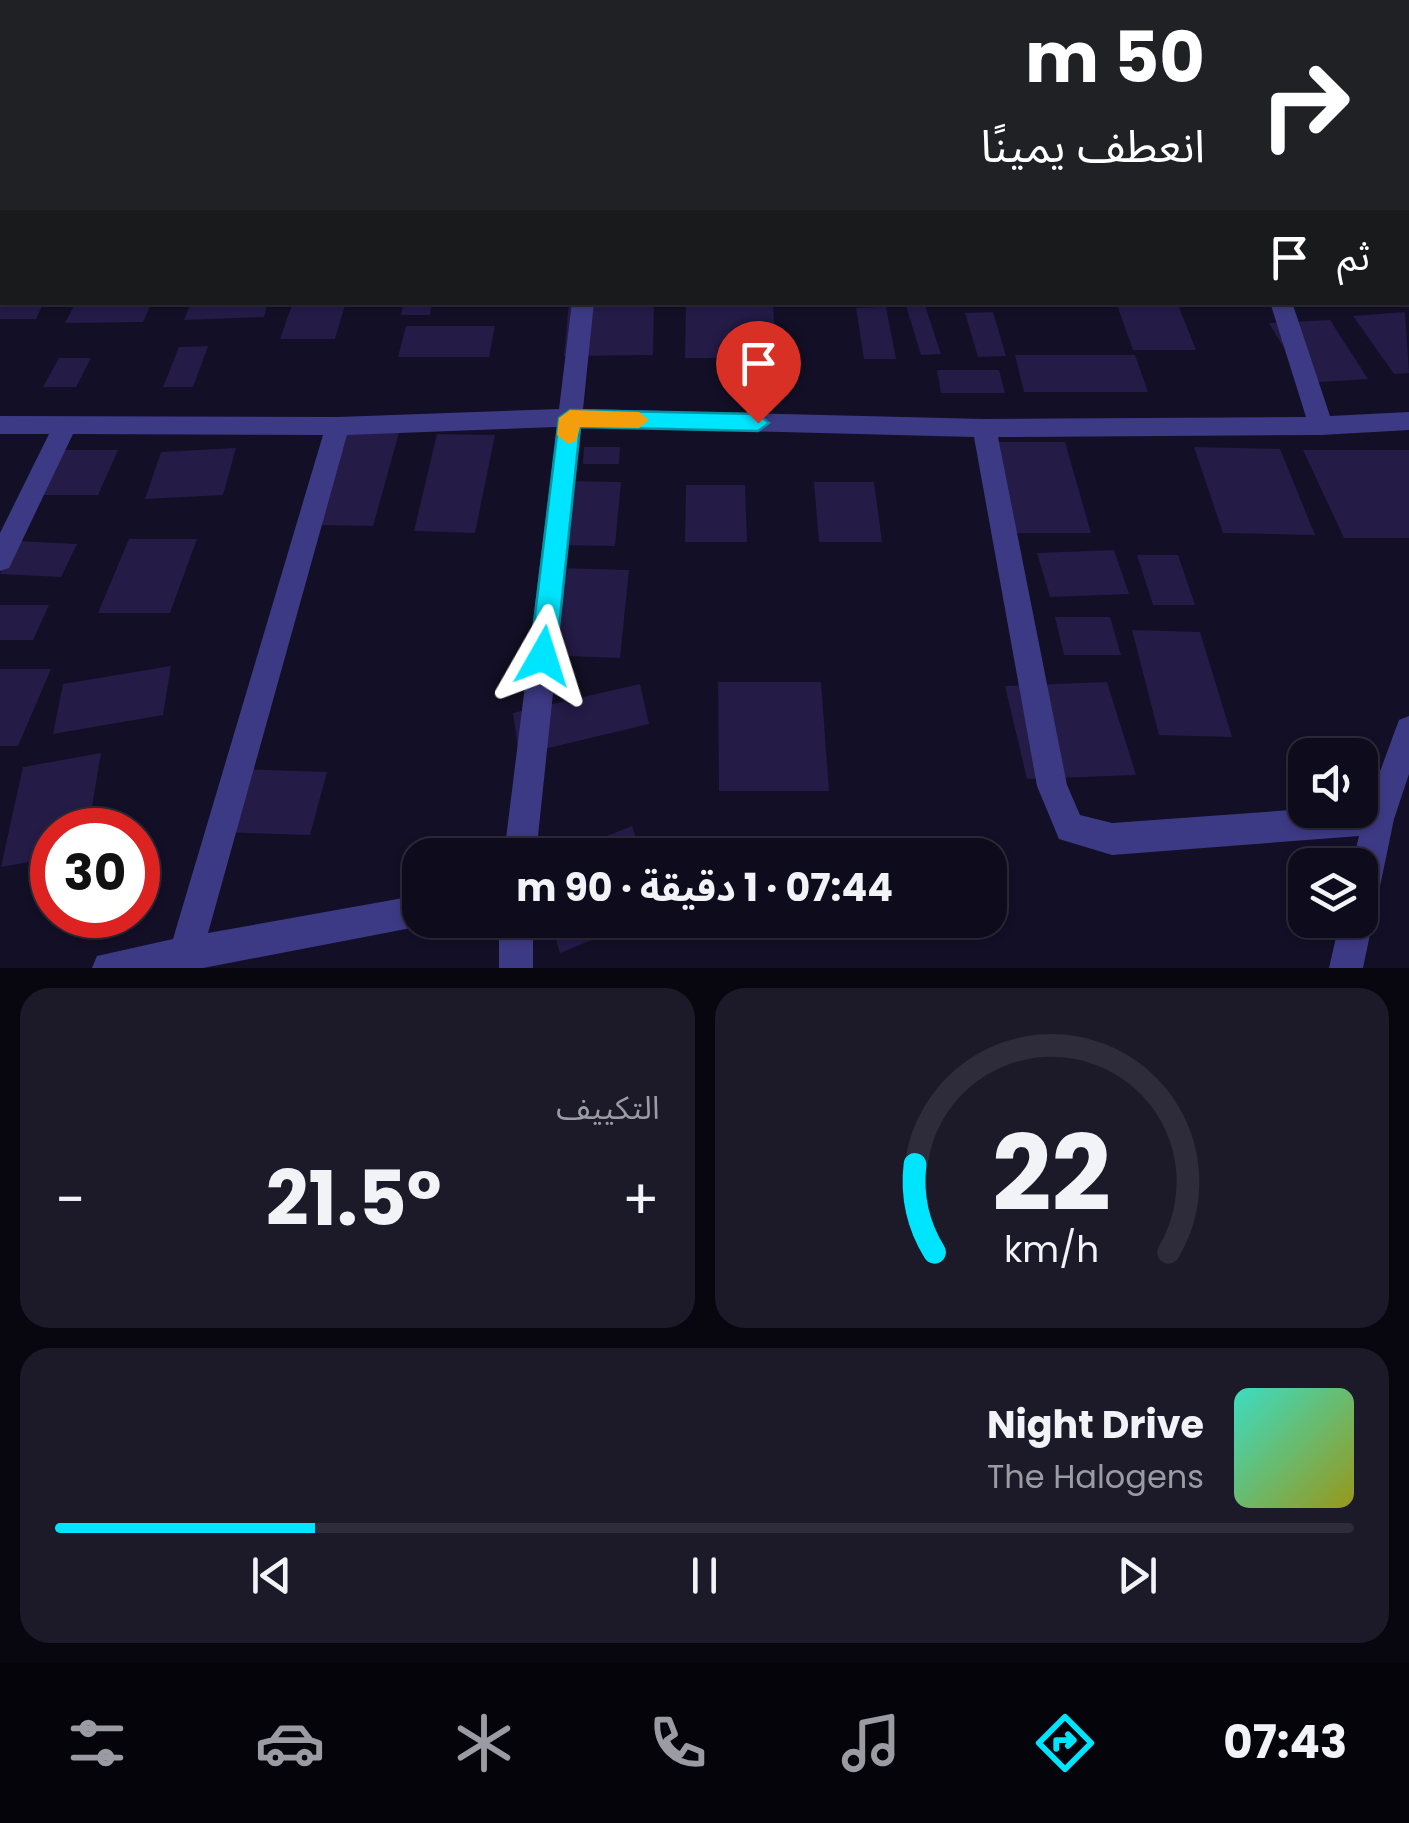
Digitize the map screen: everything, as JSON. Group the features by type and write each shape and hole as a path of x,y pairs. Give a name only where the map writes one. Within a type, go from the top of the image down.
{"street":[{"path":"522,838 583,305"},
{"path":"1282,305 1320,426"},
{"path":"0,425 338,426 570,418 984,428 1320,426 1409,421"},
{"path":"0,560 64,426"},
{"path":"186,954 338,426"},
{"path":"984,428 1052,786 1070,828 1112,838 1288,825"},
{"path":"1378,819 1409,730"},
{"path":"109,968 402,915"},
{"path":"516,938 516,968"},
{"path":"1346,968 1352,938"}],"building":[{"path":"0,305 43,305 36,319 0,319"},
{"path":"74,305 151,305 143,322 65,323"},
{"path":"190,305 267,305 264,317 184,320"},
{"path":"292,305 345,305 335,339 280,339"},
{"path":"403,305 432,305 430,315 401,315"},
{"path":"569,305 654,305 653,355 564,356"},
{"path":"686,305 773,305 776,358 685,358"},
{"path":"925,305 941,354 921,355 906,306"},
{"path":"1117,305 1178,305 1196,350 1133,350"},
{"path":"886,307 896,359 864,359 856,308"},
{"path":"993,312 1006,356 978,357 965,313"},
{"path":"1405,312 1409,373 1394,374 1353,316"},
{"path":"1330,320 1368,379 1305,383 1269,323"},
{"path":"406,326 495,326 489,357 398,357"},
{"path":"208,346 193,387 163,387 179,347"},
{"path":"1015,355 1135,355 1148,392 1024,392"},
{"path":"59,358 91,358 76,387 43,387"},
{"path":"937,370 999,370 1005,393 941,393"},
{"path":"348,432 399,433 373,526 319,525"},
{"path":"437,434 495,435 475,533 414,531"},
{"path":"979,442 1065,442 1091,533 998,533"},
{"path":"584,447 620,447 619,464 583,464"},
{"path":"1194,447 1280,449 1315,535 1223,533"},
{"path":"236,448 223,495 145,499 161,452"},
{"path":"45,450 118,450 98,495 22,495"},
{"path":"1303,450 1409,450 1409,538 1344,538"},
{"path":"560,481 621,482 615,546 552,545"},
{"path":"814,482 874,482 882,542 819,542"},
{"path":"686,485 745,485 747,542 685,542"},
{"path":"129,539 197,539 170,613 98,613"},
{"path":"17,541 77,544 61,577 0,574"},
{"path":"1114,550 1129,594 1050,597 1037,553"},
{"path":"1137,555 1178,555 1195,605 1153,605"},
{"path":"556,568 629,570 620,658 543,655"},
{"path":"0,605 49,605 33,640 0,640"},
{"path":"1055,617 1110,617 1121,655 1064,655"},
{"path":"1132,630 1200,632 1232,737 1159,735"},
{"path":"171,666 163,715 53,734 63,684"},
{"path":"0,669 51,669 18,746 0,746"},
{"path":"718,682 821,682 829,791 719,791"},
{"path":"1107,682 1136,775 1027,779 1005,686"},
{"path":"640,684 649,724 519,755 513,713"},
{"path":"101,753 92,808 30,808 30,862 1,867 23,767"},
{"path":"239,769 327,772 310,835 218,832"},
{"path":"632,826 636,838 602,838"},
{"path":"556,938 597,938 560,953"}],"slow traffic":[{"path":"568,435 570,418 639,420"}],"route":[{"path":"543,656 570,418 758,423"}]}
